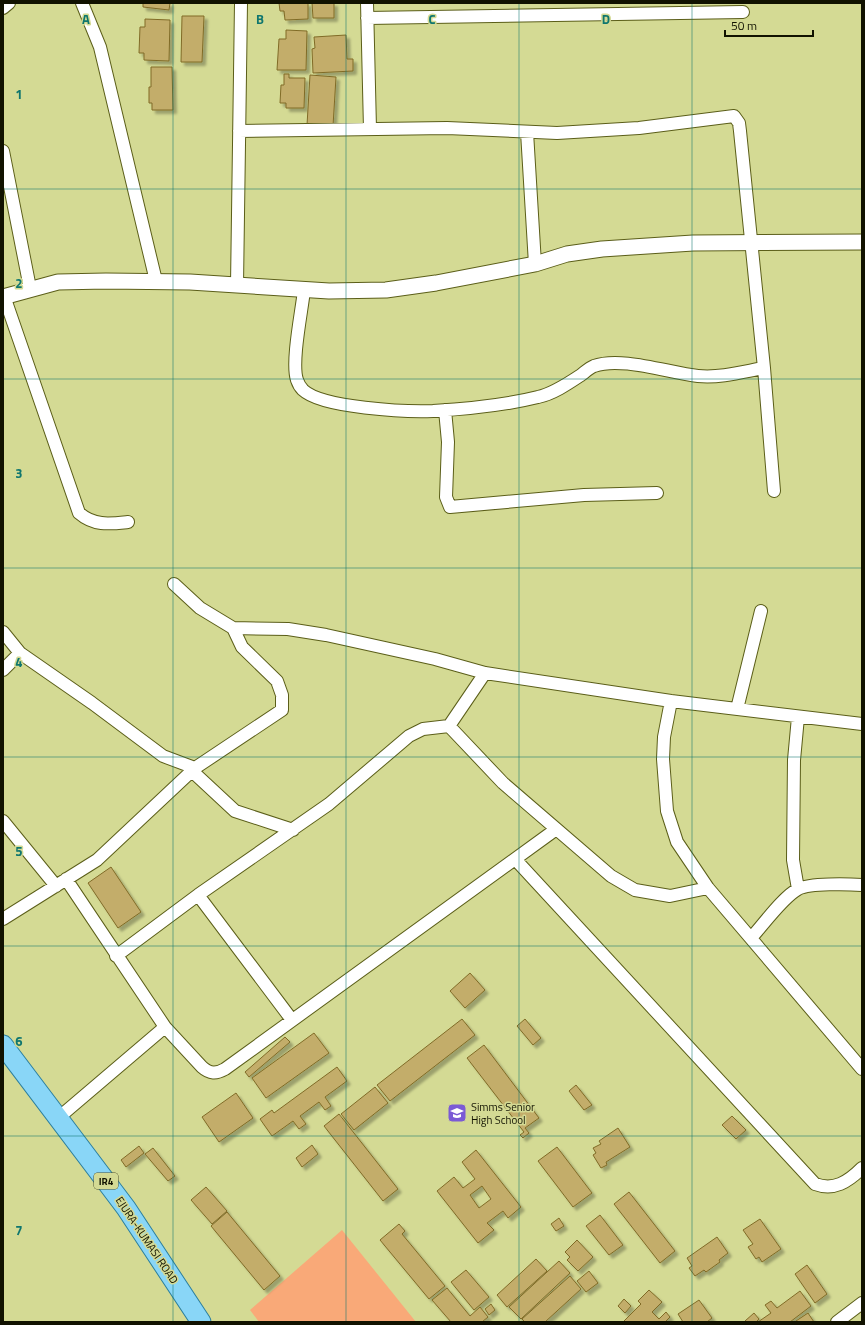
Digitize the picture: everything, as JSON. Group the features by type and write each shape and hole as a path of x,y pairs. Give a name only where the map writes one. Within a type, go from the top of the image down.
{"main road":[{"name":"EJURA-KUMASI ROAD","path":"3,1045 57,1119 126,1208 200,1322"}],"street":[{"path":"3,8 9,3"},
{"path":"82,3 100,47 156,281"},
{"path":"237,286 241,3"},
{"path":"367,3 370,129"},
{"path":"368,18 743,12"},
{"path":"239,131 447,128 557,133 639,128 734,116 739,123 740,131 764,368 774,491"},
{"path":"527,132 535,264"},
{"path":"3,151 30,288"},
{"path":"128,522 98,524 86,520 79,513 61,465 41,399 4,296 30,288 58,282 156,281 329,291 386,290 436,284 535,264 567,254 602,249 693,243 862,242"},
{"path":"304,290 294,362 297,380 302,390 312,395 340,404 369,408 432,411 540,397 594,366 618,363 639,364 671,372 700,376 729,375 764,368"},
{"path":"445,410 448,442 446,497 450,507 584,495 657,493"},
{"path":"3,919 97,860 193,769 282,710 282,696 277,681 242,647 232,628 200,608 174,584"},
{"path":"737,710 761,611"},
{"path":"232,628 288,629 326,634 435,659 485,673 670,702 862,724"},
{"path":"3,632 20,653 92,703 163,756 193,769 235,811 293,830"},
{"path":"3,670 20,653"},
{"path":"116,956 198,895 335,800 409,736 423,729 449,726 485,673"},
{"path":"670,702 664,736 663,759 667,811 677,842 708,888 862,1069"},
{"path":"798,717 794,760 793,860 798,889"},
{"path":"449,726 503,783 555,830 611,876 635,890 670,896 708,888"},
{"path":"3,821 56,886"},
{"path":"66,879 116,956 165,1027 207,1072 217,1073 225,1069 555,830"},
{"path":"515,859 815,1184 825,1188 835,1186 852,1179 862,1168"},
{"path":"751,938 798,889 836,884 862,885"},
{"path":"198,895 292,1020"},
{"path":"57,1119 165,1027"},
{"path":"837,1322 862,1303"}],"shaded area":[{"path":"342,1230 416,1322 259,1322 250,1310"}],"building":[{"path":"143,3 170,3 169,10 143,7"},
{"path":"279,3 308,3 308,19 285,20 284,11 280,11"},
{"path":"312,3 334,3 334,18 313,18"},
{"path":"182,16 204,16 202,62 181,62"},
{"path":"145,19 170,20 169,61 144,60 144,53 139,53 140,27 145,27"},
{"path":"286,30 307,31 306,70 277,70 279,39 286,39"},
{"path":"346,35 347,59 353,59 353,71 313,73 312,49 315,48 314,37"},
{"path":"151,67 172,67 173,110 152,110 152,103 149,103"},
{"path":"284,74 289,74 289,78 305,78 304,108 286,108 286,103 280,103 281,85 284,85"},
{"path":"310,75 336,77 333,126 307,125"},
{"path":"111,867 141,912 118,928 88,883"},
{"path":"470,973 485,990 465,1008 450,991"},
{"path":"462,1019 475,1035 390,1101 377,1085"},
{"path":"525,1019 541,1038 533,1045 517,1026"},
{"path":"314,1033 329,1053 266,1098 252,1078"},
{"path":"285,1037 290,1042 249,1077 245,1072"},
{"path":"484,1045 539,1118 525,1128 529,1133 523,1138 520,1135 524,1132 467,1058"},
{"path":"337,1067 347,1081 325,1097 331,1106 325,1110 319,1102 300,1116 306,1124 299,1129 293,1121 272,1136 260,1119 272,1110 274,1113"},
{"path":"576,1085 592,1105 584,1110 569,1091"},
{"path":"375,1087 388,1103 354,1130 341,1114"},
{"path":"236,1093 253,1118 219,1142 202,1117"},
{"path":"339,1114 398,1189 383,1201 324,1126"},
{"path":"732,1116 746,1130 736,1139 722,1125"},
{"path":"618,1128 630,1147 606,1162 607,1165 601,1168 593,1155 596,1153 593,1148 601,1144 599,1141"},
{"path":"312,1145 318,1154 302,1167 296,1158"},
{"path":"139,1146 144,1153 126,1167 121,1160"},
{"path":"557,1147 592,1193 573,1207 538,1161"},
{"path":"153,1148 175,1176 168,1181 145,1154"},
{"path":"476,1150 521,1207 508,1218 503,1211 487,1223 494,1230 478,1243 437,1191 454,1177 463,1188 475,1179 462,1162","holes":["482,1186 491,1199 479,1208 470,1195"]},
{"path":"206,1187 227,1211 212,1224 191,1200"},
{"path":"629,1192 675,1251 660,1263 614,1204"},
{"path":"227,1212 280,1276 264,1290 211,1226"},
{"path":"600,1215 623,1245 609,1255 586,1226"},
{"path":"559,1218 564,1226 556,1231 551,1224"},
{"path":"760,1219 781,1249 762,1262 759,1257 756,1259 748,1247 753,1244 743,1230"},
{"path":"399,1224 405,1231 402,1234 445,1286 429,1299 380,1240"},
{"path":"717,1237 728,1253 719,1260 720,1262 706,1272 704,1270 695,1276 689,1268 692,1266 687,1258"},
{"path":"577,1240 593,1257 578,1271 567,1260 570,1257 565,1252"},
{"path":"536,1259 547,1271 507,1307 497,1295"},
{"path":"559,1261 570,1273 521,1319 509,1307"},
{"path":"807,1265 827,1294 815,1303 795,1274"},
{"path":"466,1270 489,1297 474,1310 451,1282"},
{"path":"589,1271 598,1283 586,1292 577,1281"},
{"path":"570,1276 581,1289 545,1322 525,1322 522,1319"},
{"path":"447,1288 470,1316 480,1307 488,1317 482,1322 451,1322 432,1300"},
{"path":"649,1290 662,1302 652,1312 659,1319 666,1312 670,1317 665,1322 623,1322 641,1304 638,1301"},
{"path":"800,1291 811,1306 790,1322 758,1322 771,1313 765,1305 771,1301 777,1308"},
{"path":"624,1299 631,1306 625,1313 618,1306"},
{"path":"699,1300 712,1318 707,1322 683,1322 678,1314"},
{"path":"491,1304 495,1310 489,1315 485,1309"},
{"path":"754,1313 759,1319 756,1322 745,1321"},
{"path":"808,1313 814,1322 796,1321"}],"place":[{"name":"Simms Senior High School","path":"457,1113"}]}
